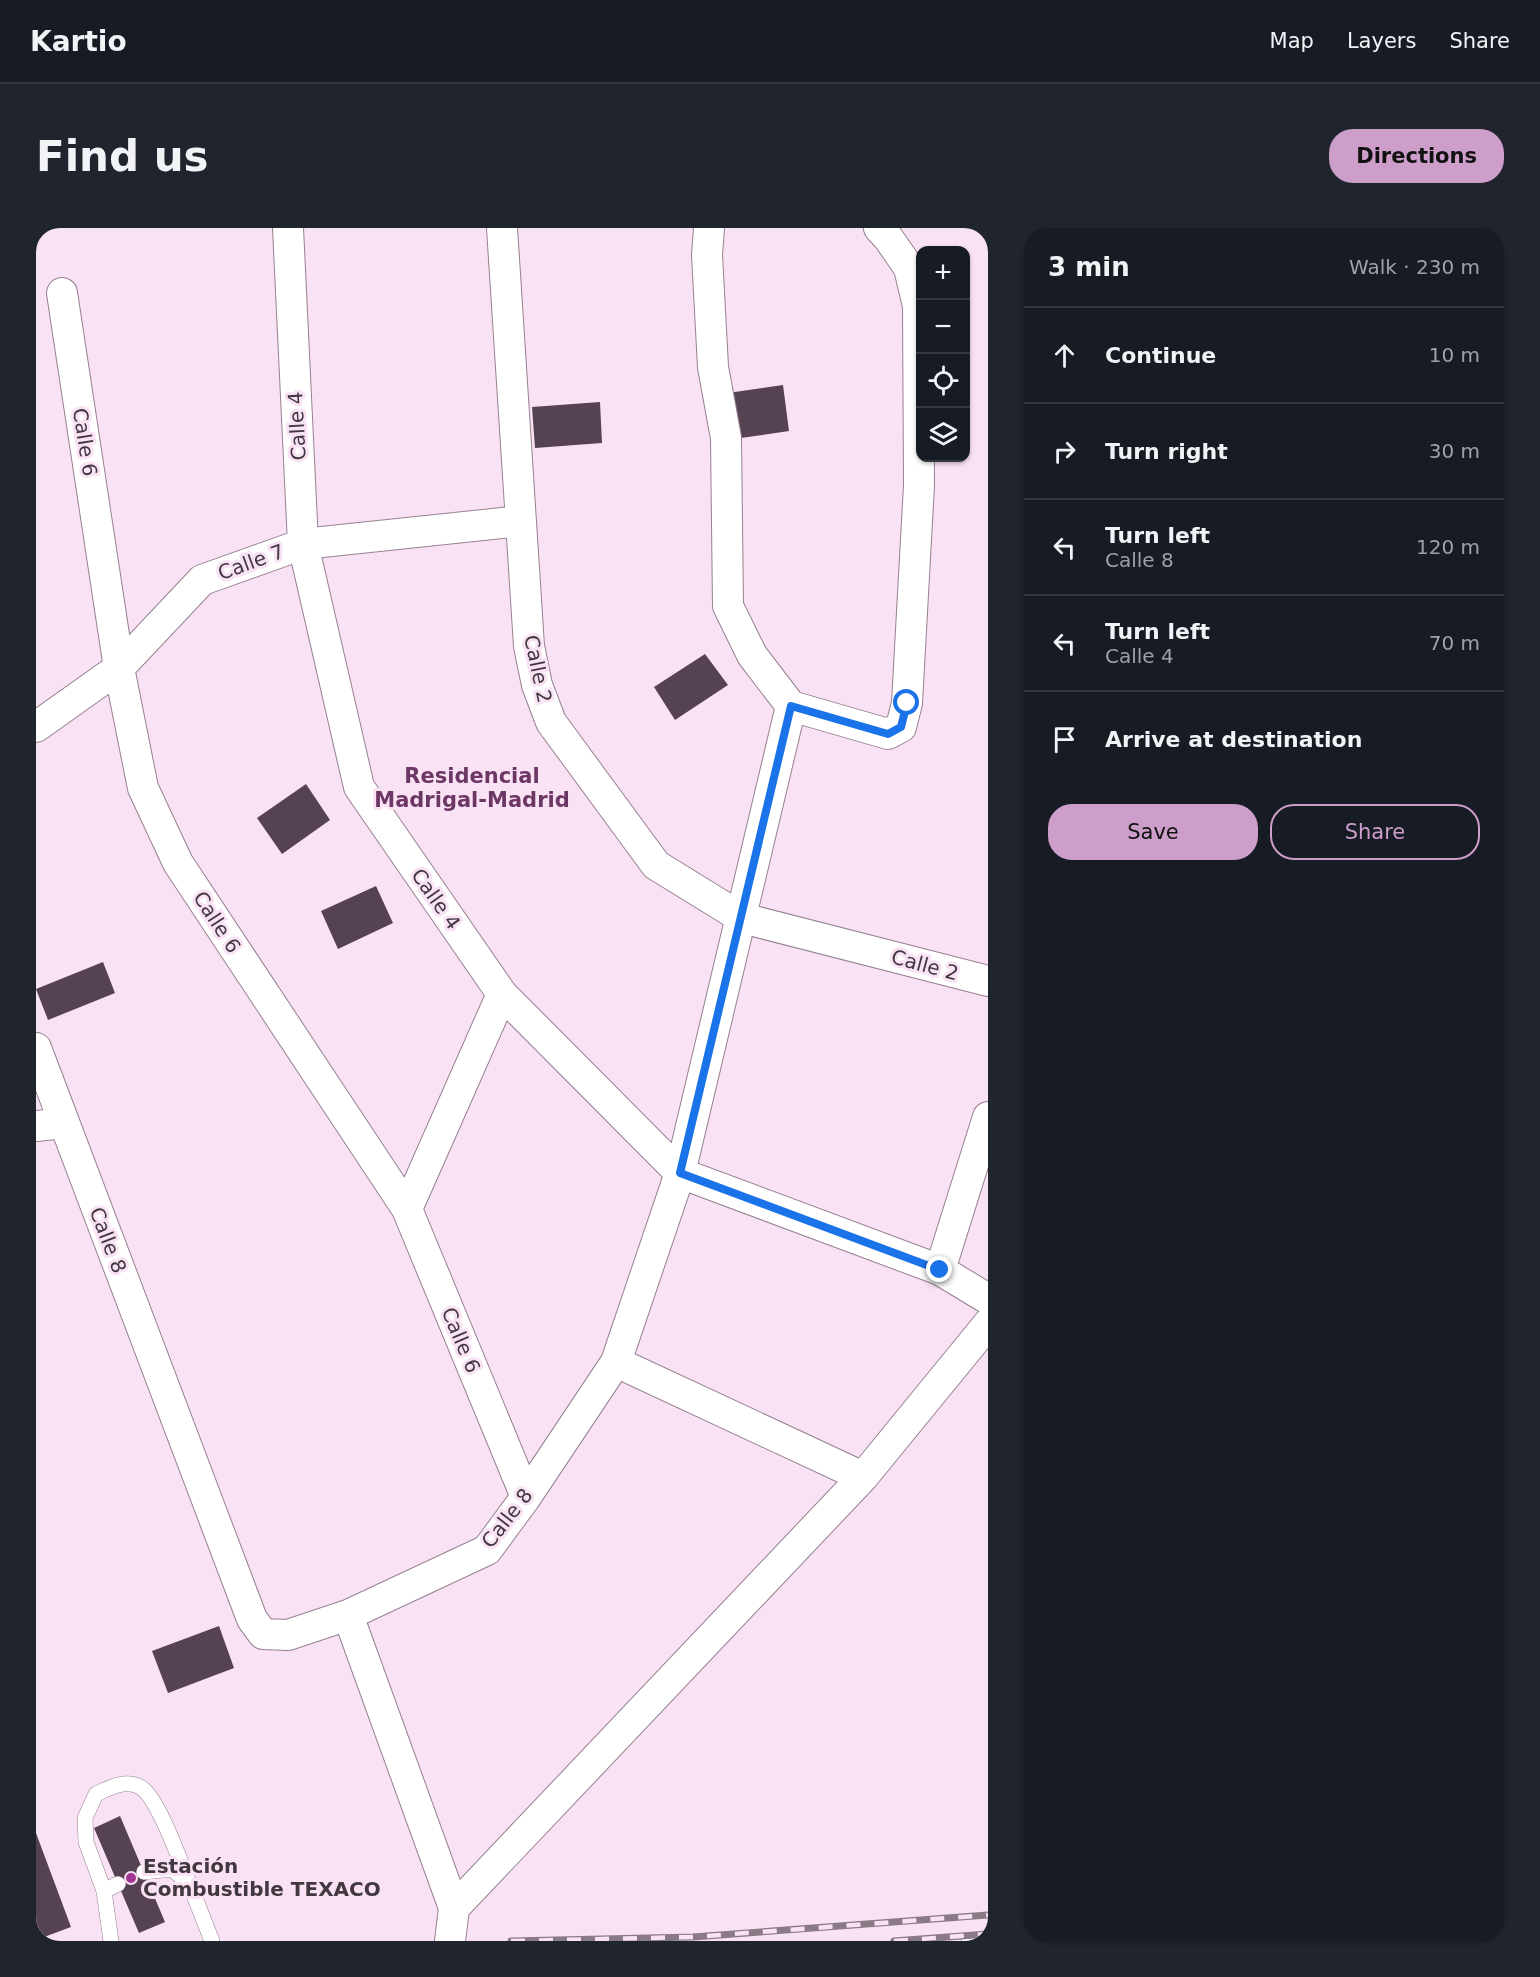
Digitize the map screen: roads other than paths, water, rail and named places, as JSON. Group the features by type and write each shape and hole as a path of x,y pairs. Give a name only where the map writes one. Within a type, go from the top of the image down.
{"street":[{"name":"Calle 4","path":"288,228 303,544 359,787 502,994 680,1173 940,1270 988,1299"},
{"name":"Calle 2","path":"502,228 529,646 537,685 551,722 656,865 742,918 988,981"},
{"path":"709,228 707,255 713,367 726,438 728,606 752,656 791,706 888,734 901,727 907,703 919,485 918,306 909,268 879,228"},
{"name":"Calle 6","path":"62,293 119,668 143,788 178,863 406,1209 526,1497"},
{"name":"Calle 7","path":"36,727 119,668 202,580 303,544 521,521"},
{"name":"Calle 8","path":"36,1048 50,1125 252,1619 263,1634 288,1635 348,1615 487,1550 526,1497 616,1362 680,1173 791,706"},
{"path":"406,1209 502,994"},
{"path":"940,1270 988,1117"},
{"path":"454,1908 863,1478 988,1324"},
{"path":"616,1362 863,1478"},
{"path":"348,1615 454,1908 450,1941"}],"lane":[{"path":"111,1941 104,1891 86,1842 85,1818 96,1794 118,1784 139,1786 152,1797 212,1941"},
{"path":"144,1872 172,1869 190,1885"},
{"path":"104,1891 118,1884"},
{"path":"969,1941 988,1939"}],"railway":[{"path":"511,1941 693,1937 988,1915"},
{"path":"894,1941 988,1934"}],"place":[{"name":"Estación Combustible TEXACO","path":"131,1878"}],"district":[{"name":"Residencial Madrigal-Madrid","path":"472,788"}]}
